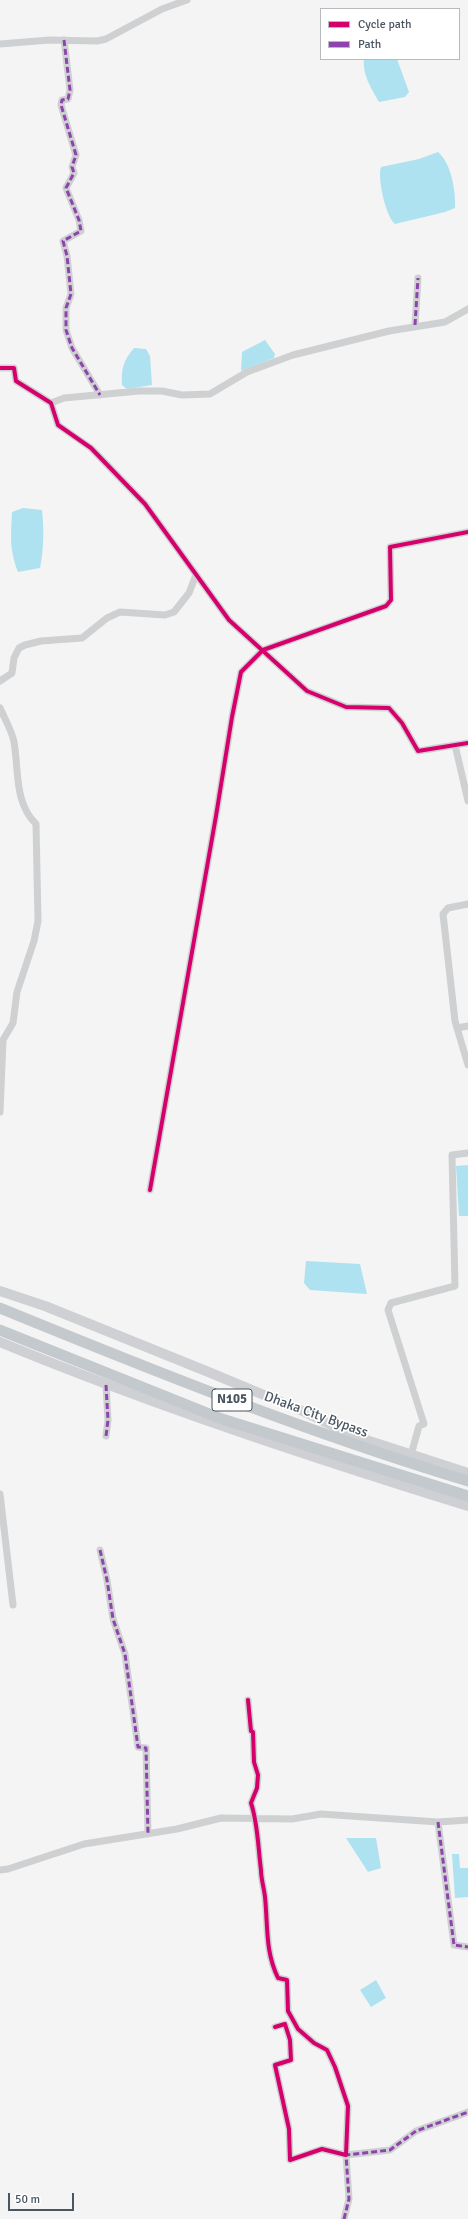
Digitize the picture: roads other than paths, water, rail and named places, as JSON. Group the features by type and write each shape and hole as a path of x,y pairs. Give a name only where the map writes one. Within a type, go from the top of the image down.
{"highway":[{"name":"Dhaka City Bypass","path":"0,1308 229,1399 357,1446 468,1481"},
{"name":"N105","path":"0,1330 222,1419 468,1496"}],"main road":[{"path":"0,1291 46,1306 214,1374 305,1412 351,1434 468,1473"},
{"path":"0,1342 106,1385 220,1426 468,1506"}],"street":[{"path":"0,44 64,40 88,42 106,39 162,9 187,0"},
{"path":"64,40 70,90 68,99 62,100 61,105 76,155 72,167 74,173 66,188 79,220 81,231 63,241 67,256 71,294 66,308 66,330 72,348 100,395"},
{"path":"416,325 418,278"},
{"path":"51,403 64,398 139,391 162,391 182,395 210,394 247,372 293,355 416,325 445,322 468,309"},
{"path":"0,368 14,368 16,380 51,403 58,426 91,448 145,504 229,620 307,691 346,707 389,708 402,723 418,751 468,743"},
{"path":"150,1190 232,717 242,672 262,650 386,606 391,600 390,547 468,532"},
{"path":"0,681 12,672 14,658 19,648 25,645 41,641 82,638 106,618 120,612 166,615 174,612 189,593 196,575"},
{"path":"0,708 14,741 22,803 27,815 36,824 38,922 34,941 17,992 13,1023 3,1040 0,1112"},
{"path":"455,745 468,801"},
{"path":"468,904 448,908 443,914 457,1028 468,1065"},
{"path":"457,1028 468,1026"},
{"path":"411,1455 419,1426 424,1424 388,1310 391,1303 455,1286 452,1154 468,1153"},
{"path":"106,1385 108,1420 106,1436"},
{"path":"0,1494 13,1605"},
{"path":"100,1550 107,1580 113,1619 125,1654 138,1747 146,1748 148,1834"},
{"path":"248,1700 251,1732 253,1732 254,1762 258,1775 257,1788 251,1803 256,1818 265,1897 266,1939 271,1964 278,1978 287,1980 288,2011 298,2030 314,2043 327,2050 335,2067 348,2106 346,2155 349,2199 344,2219"},
{"path":"0,1870 8,1869 84,1844 148,1834 221,1818 292,1819 320,1814 438,1822 468,1820"},
{"path":"438,1822 454,1945 468,1947"},
{"path":"275,2027 285,2024 290,2040 291,2060 275,2065 289,2129 290,2160 322,2149 346,2155 390,2150 416,2131 468,2112"}],"water":[{"path":"364,60 397,60 409,92 405,97 379,102 366,76"},
{"path":"438,152 443,157 452,177 455,193 455,208 445,212 395,224 388,214 383,197 380,180 381,167 419,159"},
{"path":"265,340 275,354 274,358 241,371 242,352"},
{"path":"134,348 146,349 150,356 152,385 127,389 122,385 122,370 127,357"},
{"path":"23,508 42,510 43,546 40,568 18,572 12,549 12,512"},
{"path":"468,1165 468,1216 459,1216 456,1166"},
{"path":"306,1261 360,1264 367,1294 310,1290 304,1283"},
{"path":"346,1838 376,1838 381,1868 368,1872"},
{"path":"452,1854 459,1854 460,1868 468,1868 468,1897 455,1898"},
{"path":"376,1980 386,1998 371,2007 360,1990"}]}
